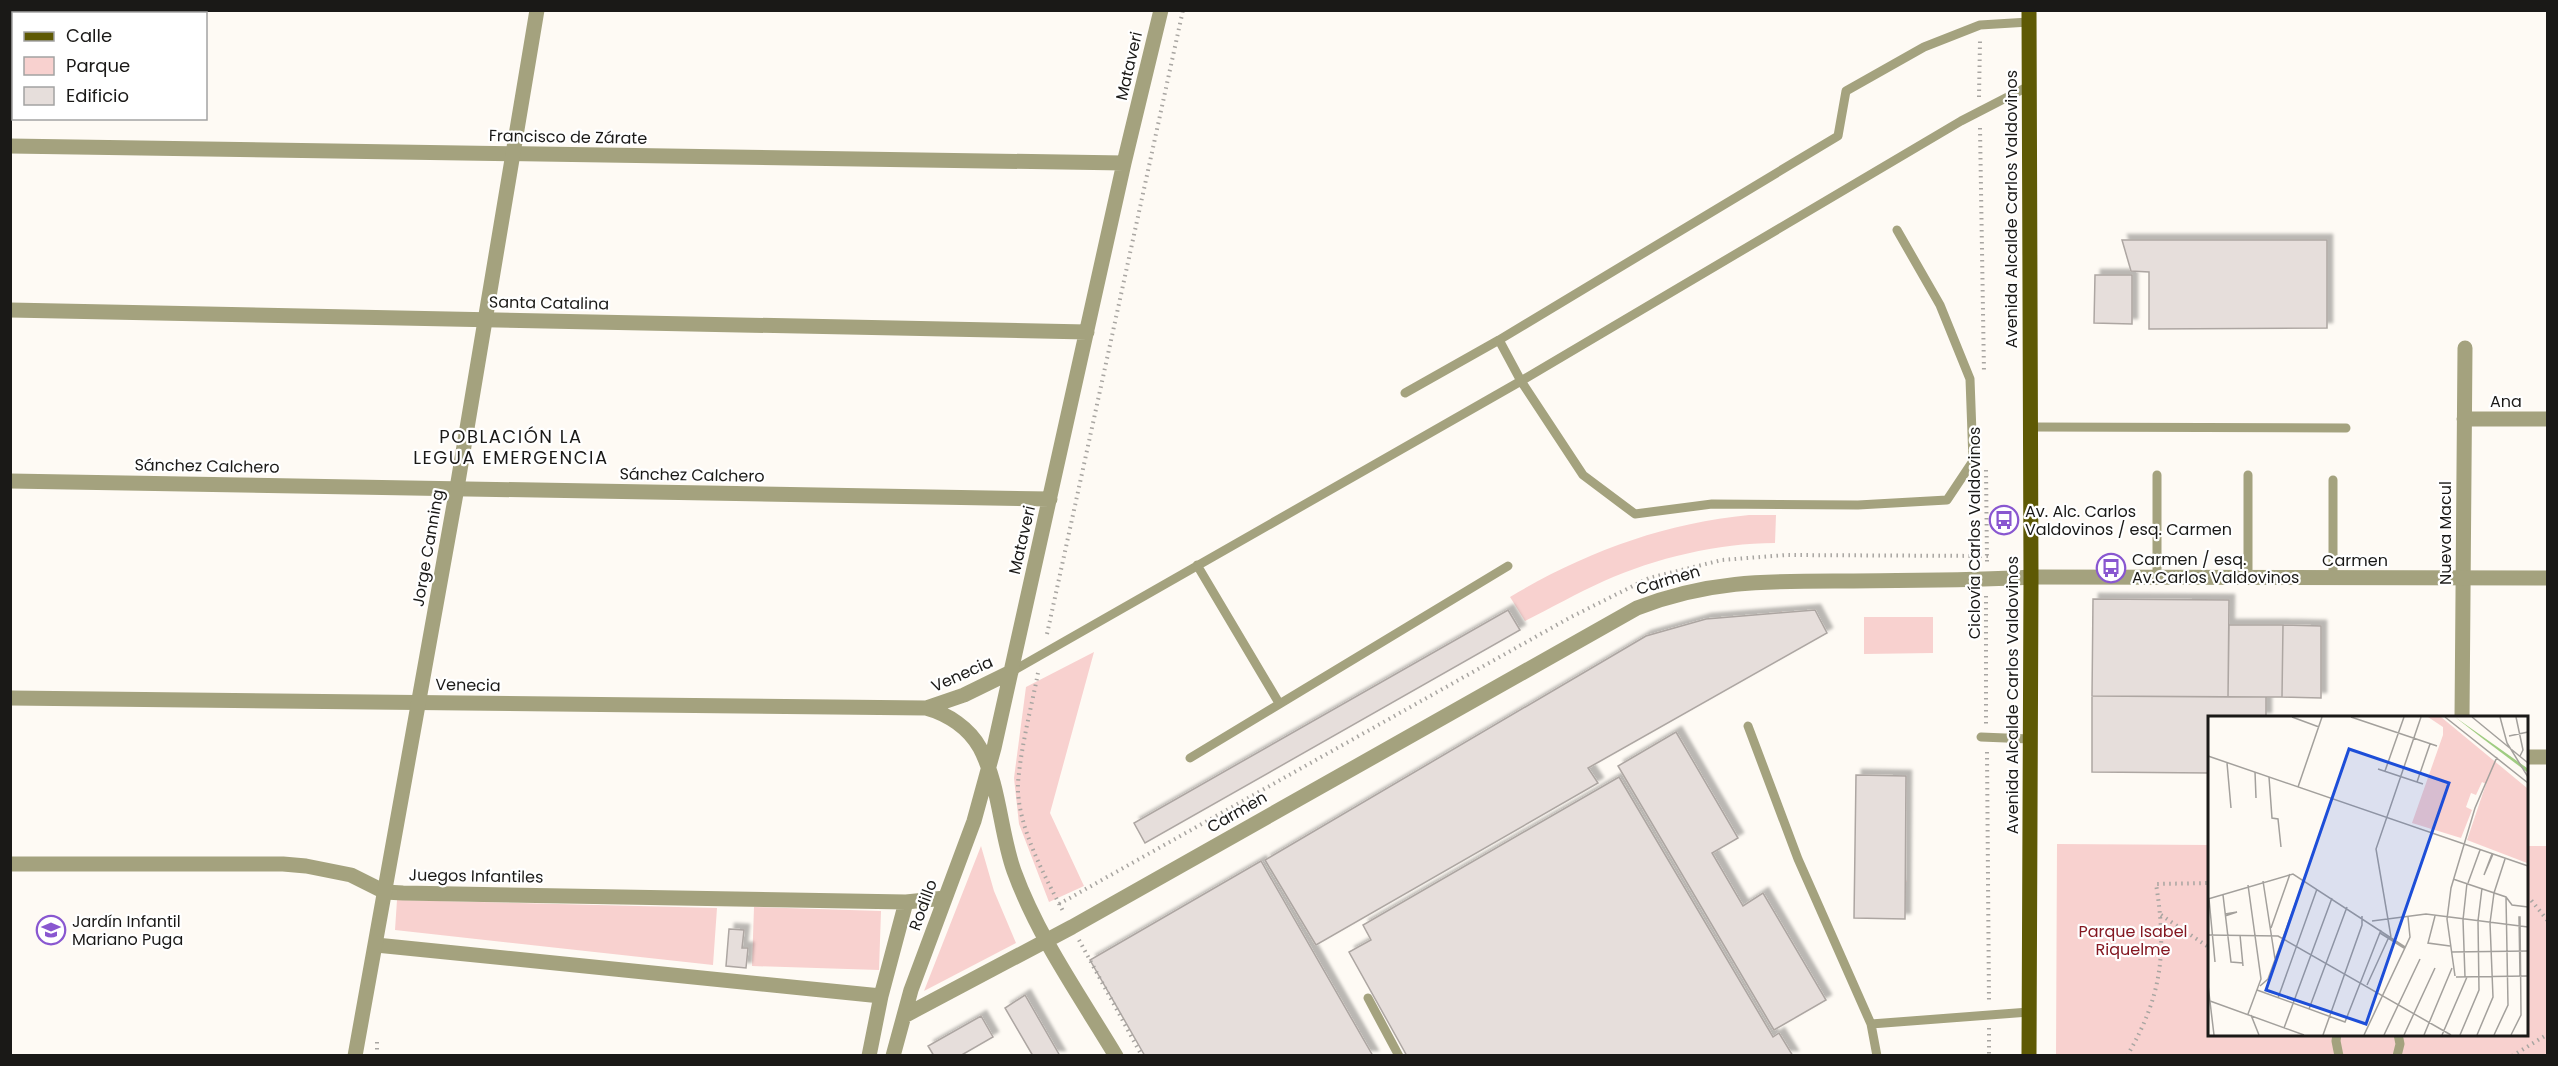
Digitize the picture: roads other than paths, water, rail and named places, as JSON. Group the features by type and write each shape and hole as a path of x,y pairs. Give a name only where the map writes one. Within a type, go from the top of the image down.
{"main road":[{"name":"Avenida Alcalde Carlos Valdovinos","path":"2029,16 2031,577 2029,1056"}],"street":[{"name":"Jorge Canning","path":"355,1056 457,489 537,10"},
{"name":"Mataveri","path":"987,769 994,748 1124,163 1161,10"},
{"name":"Francisco de Zárate","path":"10,146 1124,163"},
{"name":"Santa Catalina","path":"10,310 1087,332"},
{"name":"Nueva Macul","path":"2462,716 2465,348"},
{"name":"Ana","path":"2464,419 2547,419"},
{"name":"Sánchez Calchero","path":"10,481 1050,499"},
{"name":"Carmen","path":"904,1016 1072,927 1619,616 1690,590 1751,581 1986,580 2031,577 2547,578"},
{"name":"Venecia","path":"10,698 926,708 964,695 1011,672"},
{"name":"Venecia","path":"926,708 946,716 963,728 980,748 987,769"},
{"path":"2528,757 2547,758"},
{"name":"Rodillo","path":"893,1056 911,990 974,821 987,769"},
{"path":"987,769 1014,872 1046,940 1116,1056"},
{"name":"Juegos Infantiles","path":"10,864 283,864 351,875 385,892 906,902 945,898"},
{"name":"Rodillo","path":"869,1056 881,996 906,902"},
{"path":"376,945 881,996"}],"lane":[{"path":"1405,393 1499,340 1838,136 1846,91 1924,47 1980,25 2029,16"},
{"path":"1011,672 1521,381 1980,111 2029,86"},
{"path":"1499,340 1521,381 1583,475 1635,514 1712,504 1858,504 1947,500 1973,461 1970,380 1940,306 1897,230"},
{"path":"2030,428 2346,428"},
{"path":"2157,475 2157,577"},
{"path":"2248,475 2248,578"},
{"path":"2332,578 2333,480"},
{"path":"1197,565 1279,703"},
{"path":"1190,758 1508,566"},
{"path":"1748,726 1798,859 1871,1024 1877,1056"},
{"path":"1984,737 2030,739"},
{"path":"1368,998 1399,1056"},
{"path":"1871,1024 2029,1012"},
{"path":"2337,1036 2339,1056"},
{"path":"2397,1056 2400,1044 2398,1036"}],"place":[{"name":"Av. Alc. Carlos Valdovinos / esq. Carmen","path":"2004,520"},
{"name":"Carmen / esq. Av.Carlos Valdovinos","path":"2111,568"},
{"name":"Jardín Infantil Mariano Puga","path":"51,930"}],"district":[{"name":"POBLACIÓN LA LEGUA EMERGENCIA","path":"511,446"}],"park label":[{"name":"Parque Isabel Riquelme","path":"2133,940"}]}
